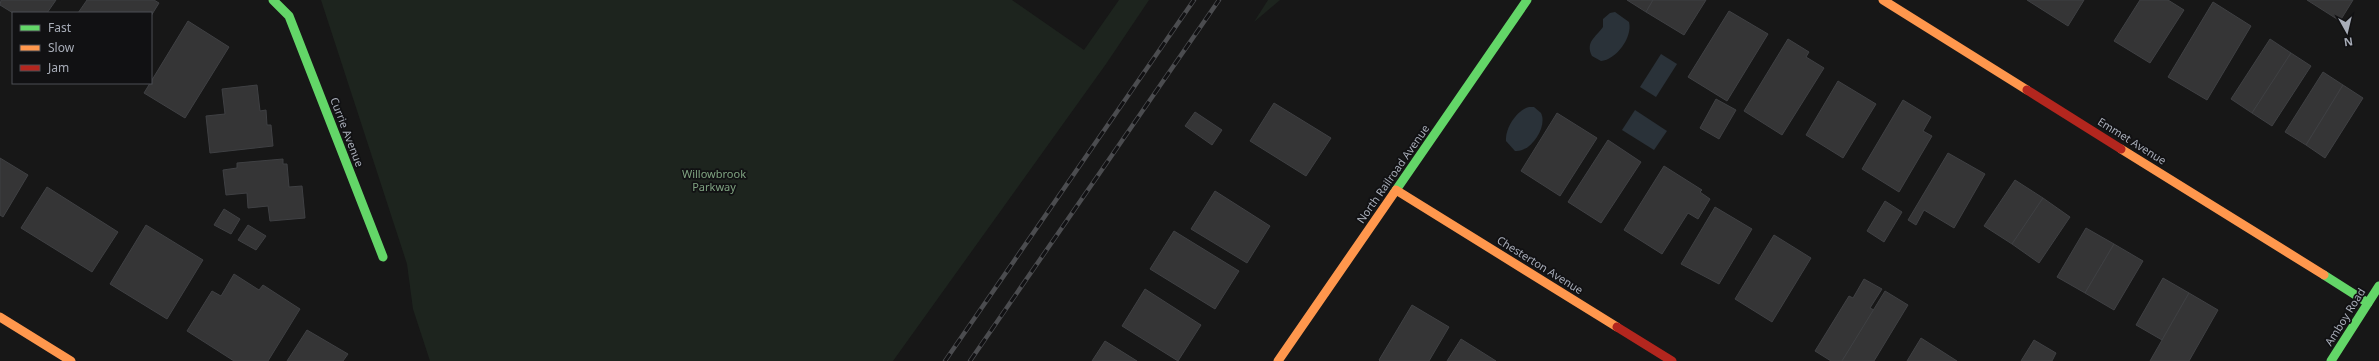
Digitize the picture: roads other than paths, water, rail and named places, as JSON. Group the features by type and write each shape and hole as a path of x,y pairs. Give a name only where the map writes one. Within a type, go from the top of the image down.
{"street":[{"name":"Currie Avenue","path":"273,0 289,16 383,257"},
{"name":"North Railroad Avenue","path":"1278,361 1526,0"},
{"name":"Emmet Avenue","path":"1883,0 2368,303"},
{"name":"Chesterton Avenue","path":"1396,190 1672,361"},
{"name":"Amboy Road","path":"2331,361 2379,286"},
{"path":"0,317 71,361"}],"railway":[{"path":"945,361 1194,0"},
{"path":"970,361 1219,0"}],"park label":[{"name":"Willowbrook Parkway","path":"714,180"}]}
